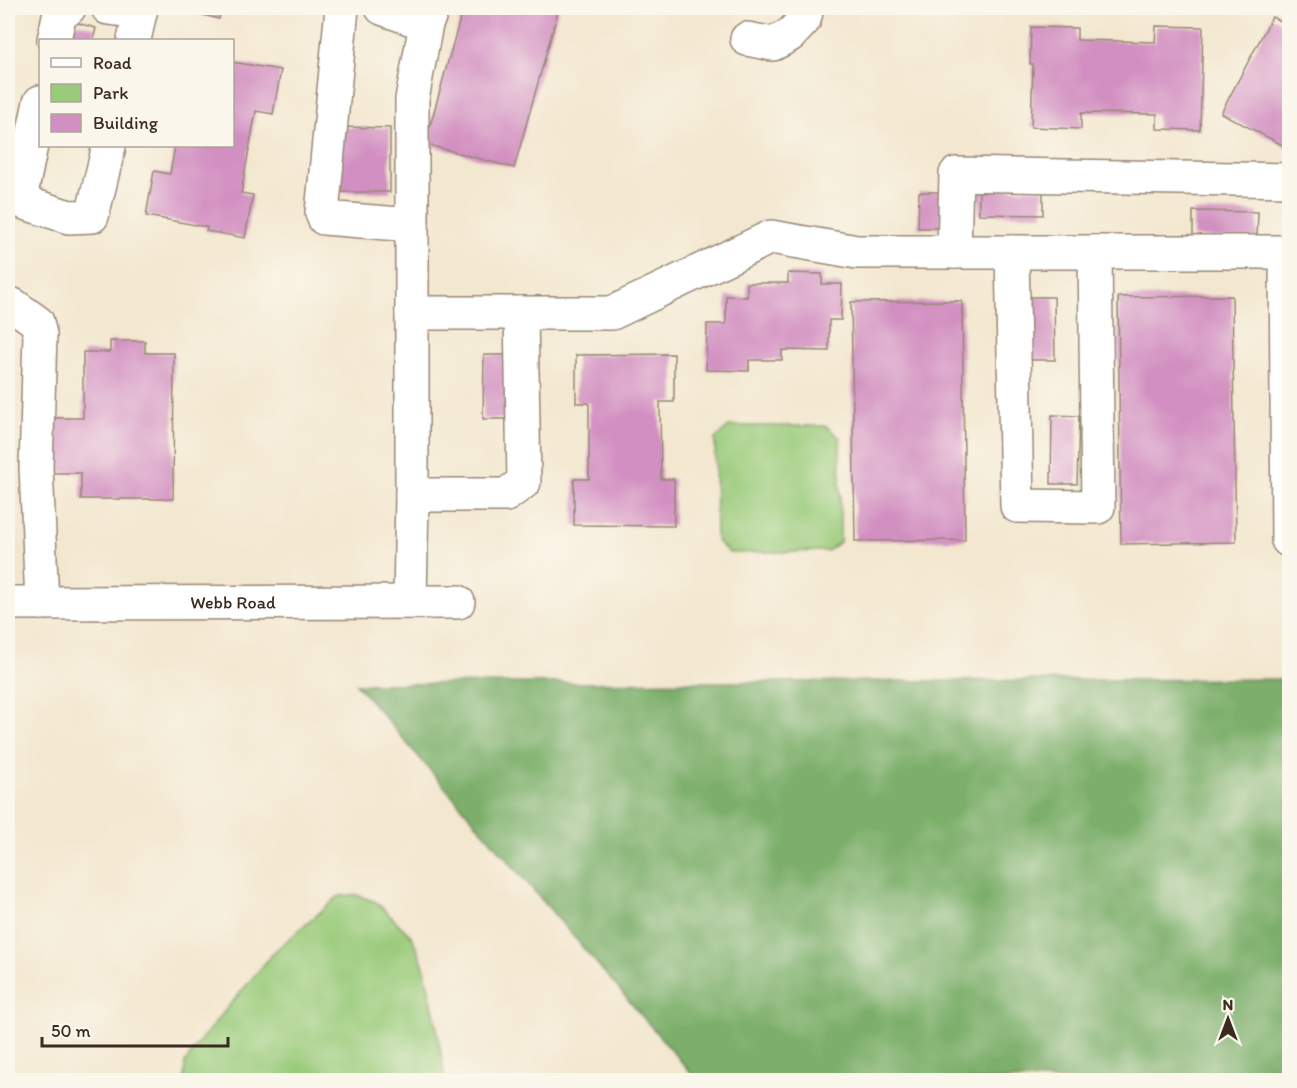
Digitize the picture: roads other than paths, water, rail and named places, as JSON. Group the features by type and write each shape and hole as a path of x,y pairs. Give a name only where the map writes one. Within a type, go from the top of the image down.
{"street":[{"path":"54,39 59,16 69,8"},
{"path":"342,8 322,213 324,218 412,225"},
{"path":"382,8 430,16 412,99 410,602"},
{"path":"747,39 773,45 790,35 804,20 807,8"},
{"path":"39,107 21,194 26,203 69,217 92,216 109,147"},
{"path":"954,252 956,174 1290,180"},
{"path":"412,312 612,312 771,237 857,252 1288,252 1288,540"},
{"path":"1012,252 1017,506 1098,507 1095,252"},
{"path":"8,306 14,306 37,322 40,335 36,467 42,603"},
{"path":"412,495 506,495 524,482 521,312"},
{"name":"Webb Road","path":"8,603 458,602"}]}
